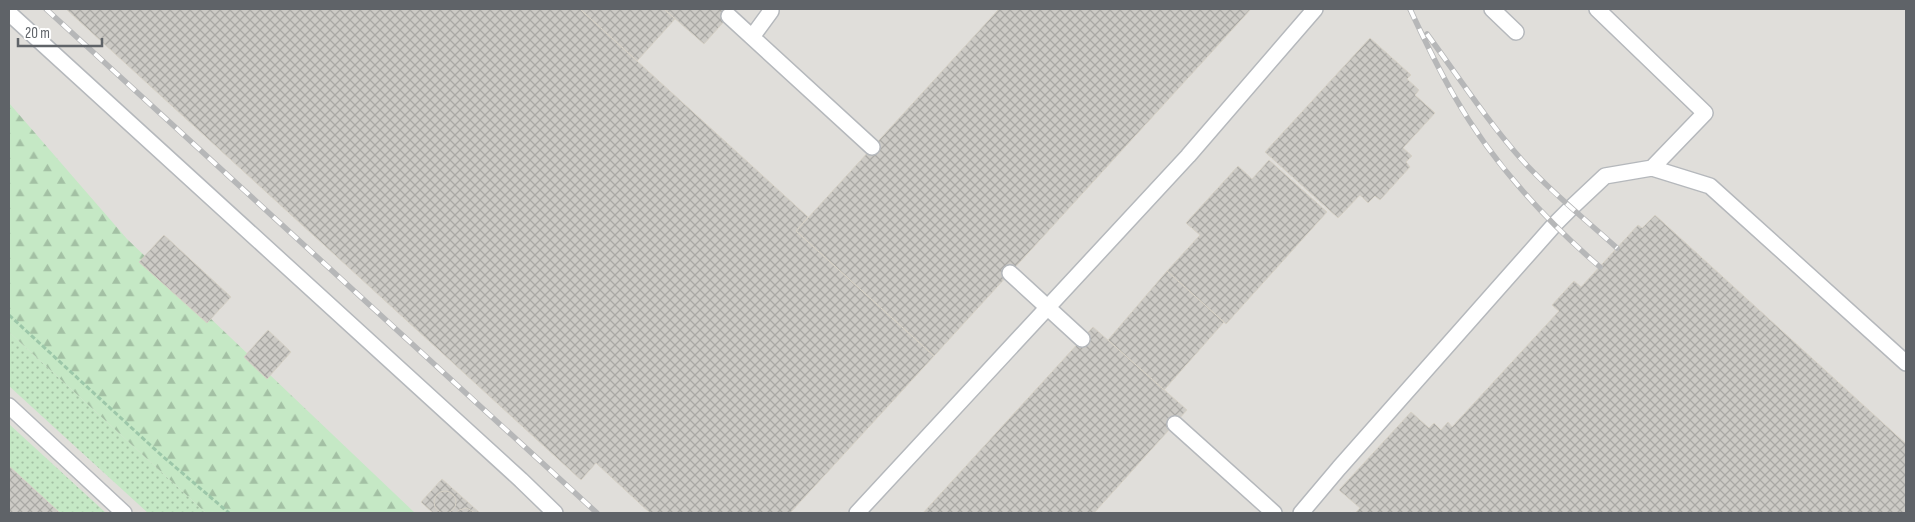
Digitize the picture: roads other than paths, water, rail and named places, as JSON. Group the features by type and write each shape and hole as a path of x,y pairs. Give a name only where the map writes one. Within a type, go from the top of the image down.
{"lane":[{"path":"752,38 772,11 771,9"},
{"path":"857,513 1188,156 1315,9"},
{"path":"1492,9 1516,32"},
{"path":"1596,9 1705,113 1652,168"},
{"path":"9,13 521,480 554,513"},
{"path":"729,16 872,147"},
{"path":"1301,513 1571,208 1606,176 1652,168 1710,186 1906,363"},
{"path":"1010,273 1082,339"},
{"path":"9,406 124,513"},
{"path":"1175,424 1274,513"}],"railway":[{"path":"46,9 597,513"},
{"path":"1410,9 1447,83 1484,142 1538,208 1600,267"},
{"path":"1427,34 1485,114 1522,160 1556,194 1617,248"}]}
